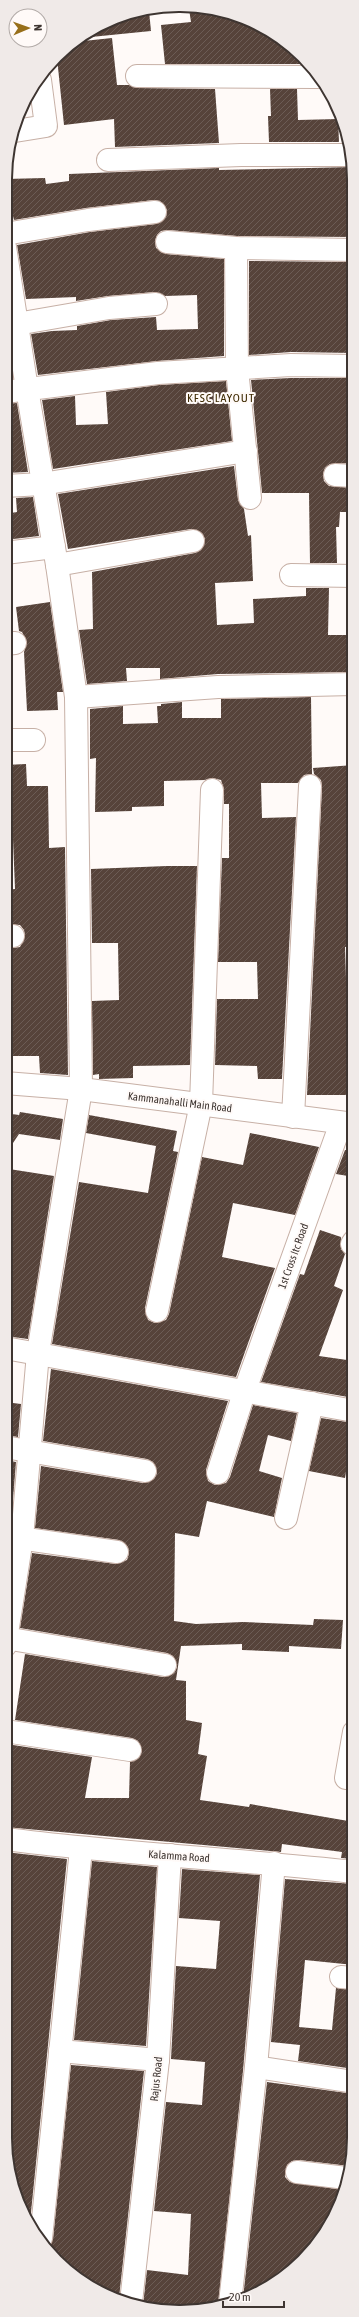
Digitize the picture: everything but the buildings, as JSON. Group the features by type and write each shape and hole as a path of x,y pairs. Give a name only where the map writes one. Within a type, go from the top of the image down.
{"street":[{"path":"137,76 311,77"},
{"path":"20,130 46,126 41,85"},
{"path":"108,160 241,155 345,155"},
{"path":"12,233 88,220 155,212"},
{"path":"167,242 236,248 347,250"},
{"path":"236,248 237,369 250,498"},
{"path":"12,1550 13,1537 30,1450 38,1353 81,1089 76,697 55,556 27,389 12,325 109,308 156,304"},
{"path":"12,391 158,373 291,366 347,366"},
{"path":"12,486 42,484 246,451"},
{"path":"12,553 55,556 193,541"},
{"path":"291,575 347,576"},
{"path":"76,697 218,687 347,684"},
{"path":"12,740 34,740"},
{"path":"293,1116 310,786"},
{"path":"156,1311 201,1104 212,790"},
{"name":"Kammanahalli Main Road","path":"12,1083 81,1089 347,1124"},
{"name":"1st Cross Itc Road","path":"218,1473 245,1390 347,1124"},
{"path":"12,1349 347,1410"},
{"path":"286,1518 312,1403"},
{"path":"12,1448 145,1471"},
{"path":"13,1537 117,1552"},
{"path":"12,1641 165,1665"},
{"path":"12,1732 130,1750"},
{"path":"346,1778 347,1772"},
{"name":"Kalamma Road","path":"12,1840 81,1849 274,1863 347,1871"},
{"path":"42,2233 81,1849"},
{"name":"Rajus Road","path":"131,2298 158,2060 170,1855"},
{"path":"231,2297 256,2067 274,1863"},
{"path":"60,2051 158,2060"},
{"path":"256,2067 347,2081"},
{"path":"297,2172 342,2178"}],"district":[{"name":"KFSC LAYOUT","path":"221,398"}]}
